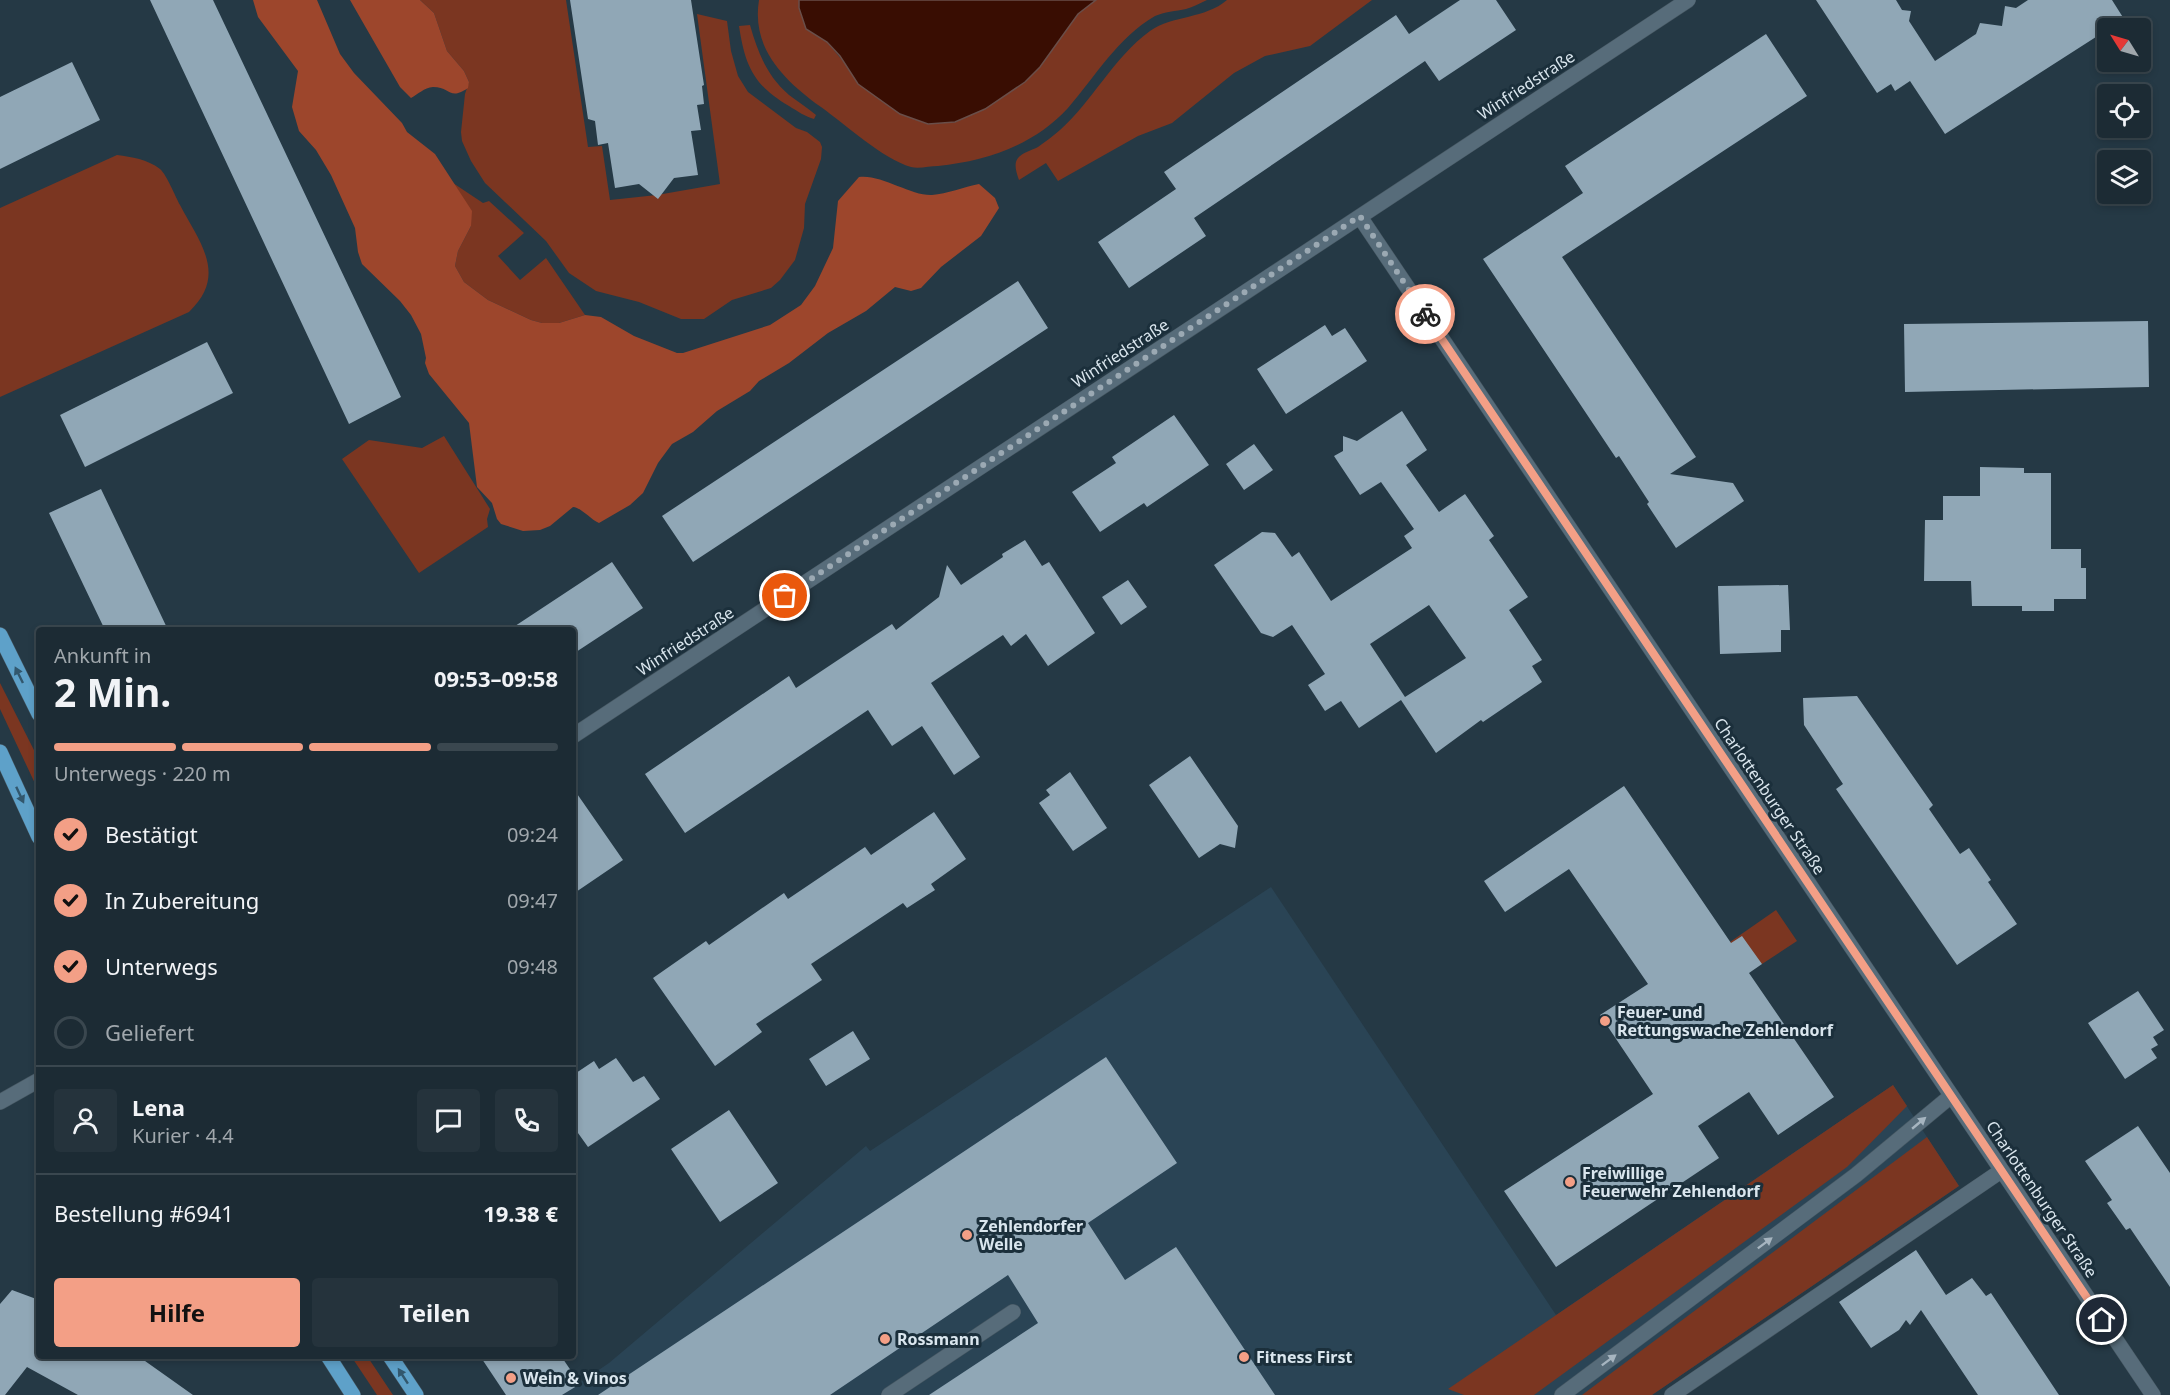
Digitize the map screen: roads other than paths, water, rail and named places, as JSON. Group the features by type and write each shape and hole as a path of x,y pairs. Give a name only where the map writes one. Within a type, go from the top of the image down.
{"main road":[{"path":"0,635 36,708"},
{"path":"0,752 36,830"},
{"path":"330,1359 353,1395"},
{"path":"392,1359 416,1395"}],"street":[{"name":"Winfriedstraße","path":"576,734 1688,0"},
{"name":"Charlottenburger Straße","path":"1360,216 2152,1395"},
{"path":"0,1102 36,1082"},
{"path":"1562,1395 1856,1174 1951,1096"},
{"path":"1672,1395 2001,1171"},
{"path":"889,1395 1013,1312"}],"place":[{"name":"Feuer- und Rettungswache Zehlendorf","path":"1605,1021"},
{"name":"Freiwillige Feuerwehr Zehlendorf","path":"1570,1182"},
{"name":"Zehlendorfer Welle","path":"967,1235"},
{"name":"Rossmann","path":"885,1339"},
{"name":"Fitness First","path":"1244,1357"},
{"name":"Wein & Vinos","path":"511,1378"}]}
